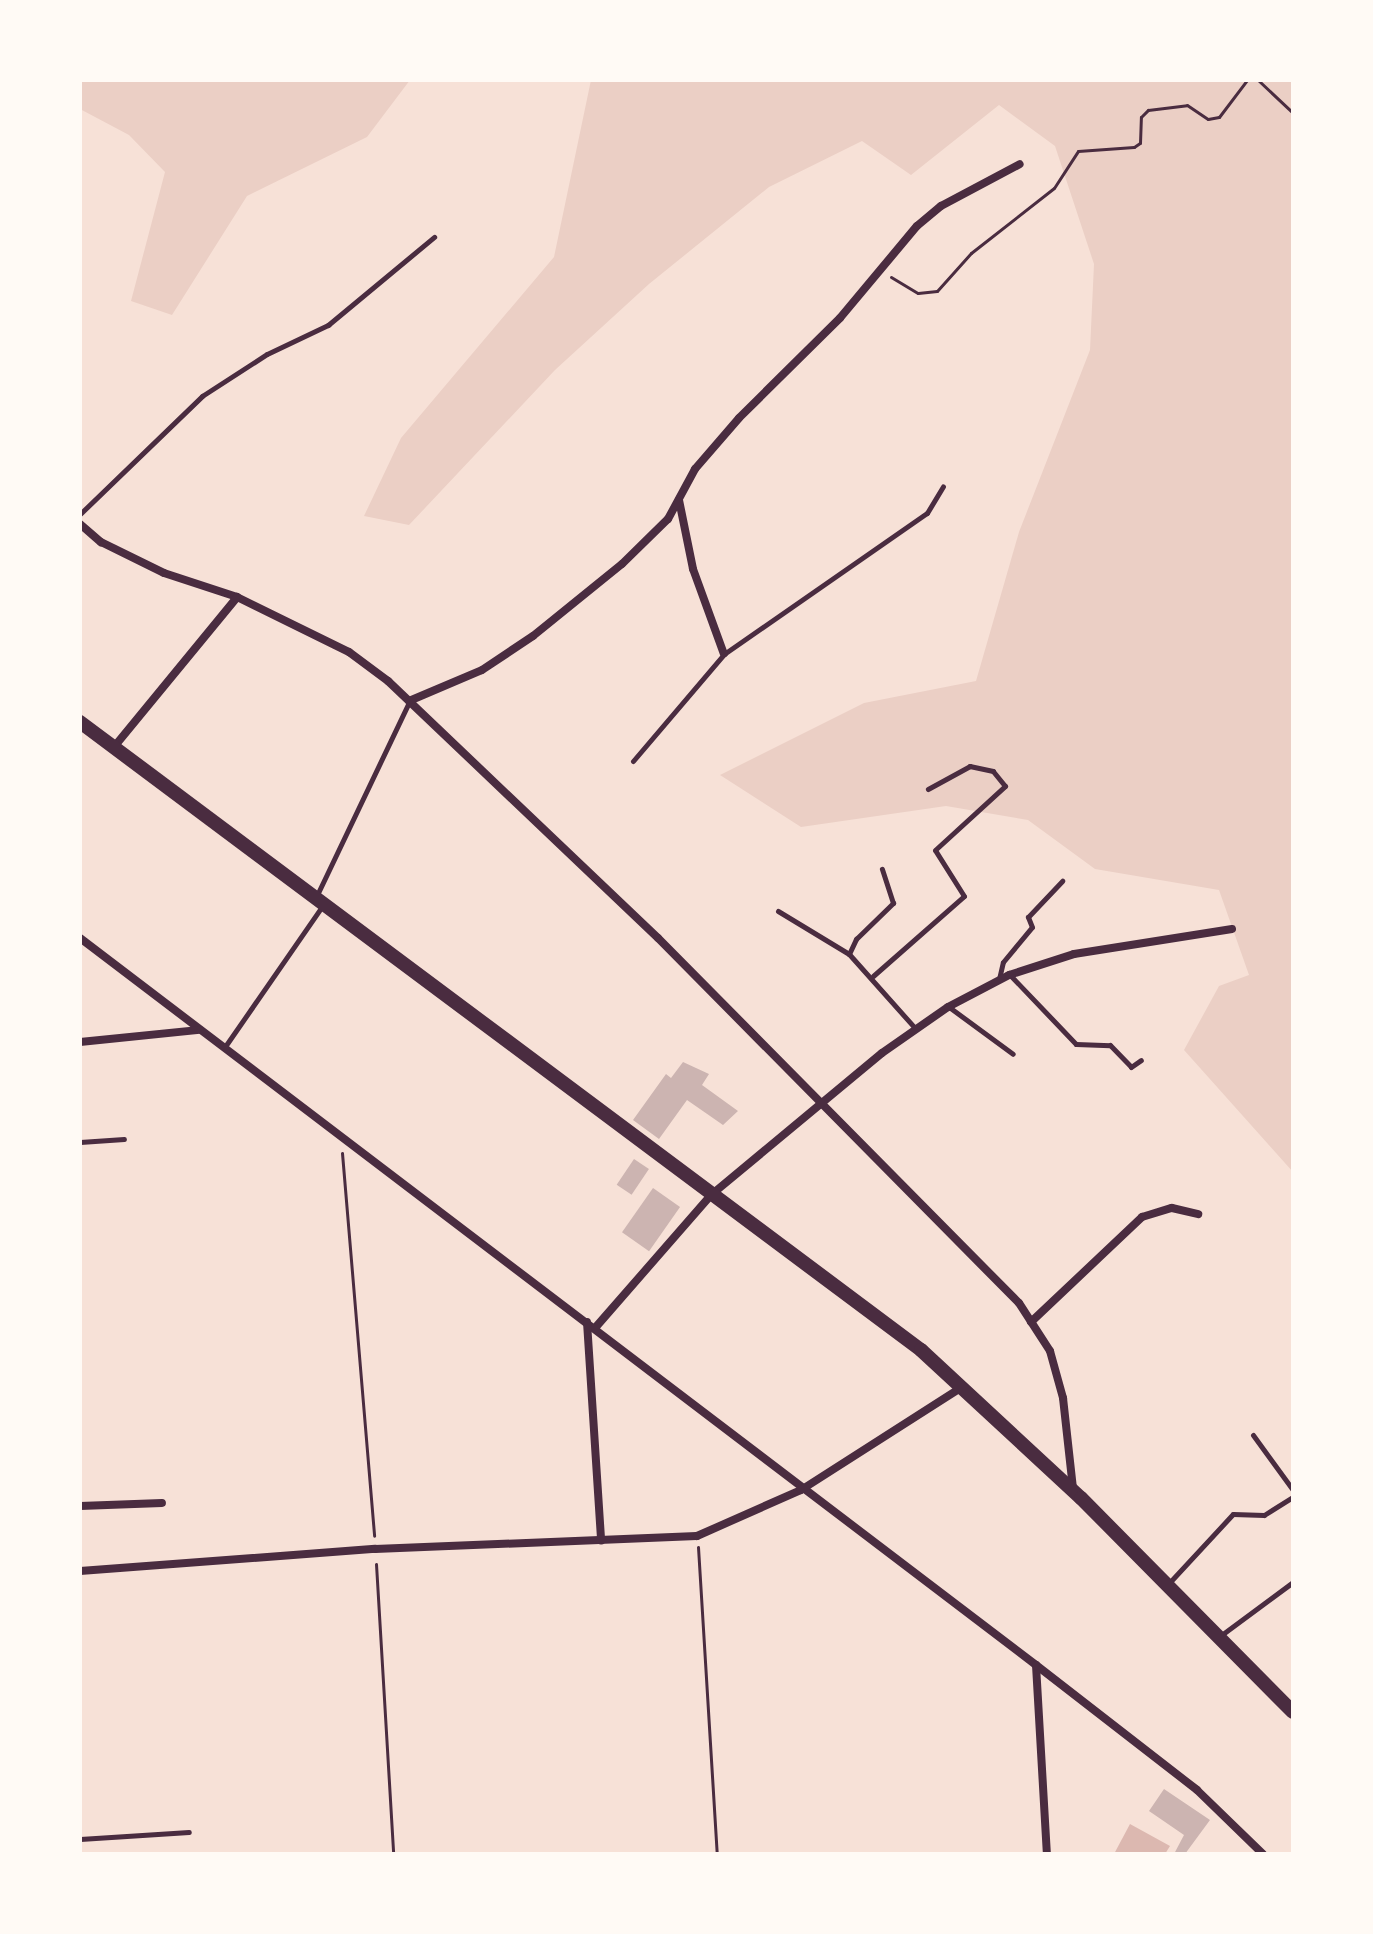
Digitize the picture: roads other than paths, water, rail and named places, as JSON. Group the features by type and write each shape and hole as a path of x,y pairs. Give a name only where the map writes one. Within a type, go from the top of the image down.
{"street":[{"path":"409,701 482,670 533,636 622,564 668,519 695,469 739,418 881,271 917,226 941,206 1020,164"},
{"path":"679,499 693,569 724,654"},
{"path":"80,524 101,542 164,573 237,597 349,652 409,701 658,938 1019,1303 1050,1351 1063,1398 1074,1491"},
{"path":"114,747 237,597"},
{"path":"80,722 921,1350 1074,1491 1293,1712"},
{"path":"601,1541 591,1325 711,1195 915,1028 998,980 1074,954 1232,929"},
{"path":"80,938 591,1325 801,1490 1036,1665 1197,1790 1263,1854"},
{"path":"80,1042 200,1029"},
{"path":"1031,1322 1142,1217 1172,1208 1198,1214"},
{"path":"80,1571 375,1549 697,1536 801,1490 962,1387"},
{"path":"80,1506 162,1503"},
{"path":"1036,1665 1047,1854"}],"lane":[{"path":"80,514 202,396 267,354 328,325 434,237"},
{"path":"633,761 724,654 927,513 943,486"},
{"path":"224,1048 320,901 409,701"},
{"path":"873,976 964,896 935,850 1005,786 993,771 970,766 928,789"},
{"path":"849,954 856,939 893,903 882,869"},
{"path":"998,980 1003,962 1032,927 1028,917 1062,881"},
{"path":"778,911 849,954 873,976 915,1028"},
{"path":"1009,975 1076,1044 1110,1045 1131,1067 1141,1060"},
{"path":"948,1007 1013,1054"},
{"path":"80,1142 124,1139"},
{"path":"1253,1435 1293,1490"},
{"path":"1167,1584 1233,1514 1264,1515 1293,1497"},
{"path":"1218,1638 1293,1582"},
{"path":"80,1839 189,1832"}]}
